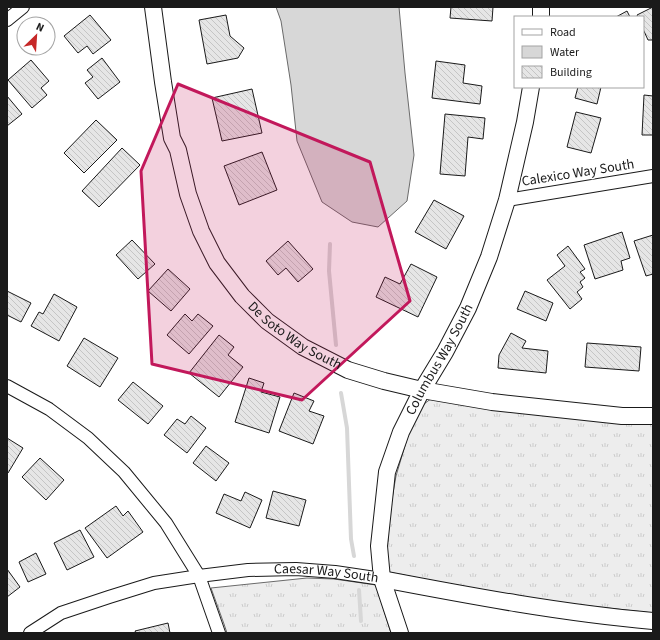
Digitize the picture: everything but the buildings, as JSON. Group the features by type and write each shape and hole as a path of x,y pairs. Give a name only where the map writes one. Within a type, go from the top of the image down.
{"street":[{"path":"7,20 23,7"},
{"name":"De Soto Way South","path":"153,7 172,138 178,150 188,194 201,231 217,263 242,296 267,321 303,347 348,370 384,381 422,390 507,404 622,416 653,416"},
{"name":"Columbus Way South","path":"400,633 382,579 379,546 387,472 401,432 422,390 445,352 468,308 489,257 507,200 525,122 531,88"},
{"name":"Calexico Way South","path":"507,200 653,176"},
{"path":"7,386 50,409 88,438 124,472 166,523 199,576 220,633"},
{"name":"Caesar Way South","path":"30,633 61,613 154,583 248,570 296,569 335,572 382,579 458,594 552,609 653,621"}],"highlighted area":[{"path":"178,84 370,162 410,301 302,400 152,364 141,171"}],"green space":[{"path":"432,398 653,423 653,613 553,602 388,572 386,548 388,541 388,522 396,476 409,432 424,404"},
{"path":"307,578 334,579 376,585 391,633 227,633 211,588"}],"water":[{"path":"276,7 399,7 414,155 407,201 378,227 352,222 322,202 297,141 291,85 281,21"}],"waterway":[{"path":"330,244 329,271 336,345"},
{"path":"341,393 347,428 351,539 354,556"},
{"path":"359,590 361,621"}]}
